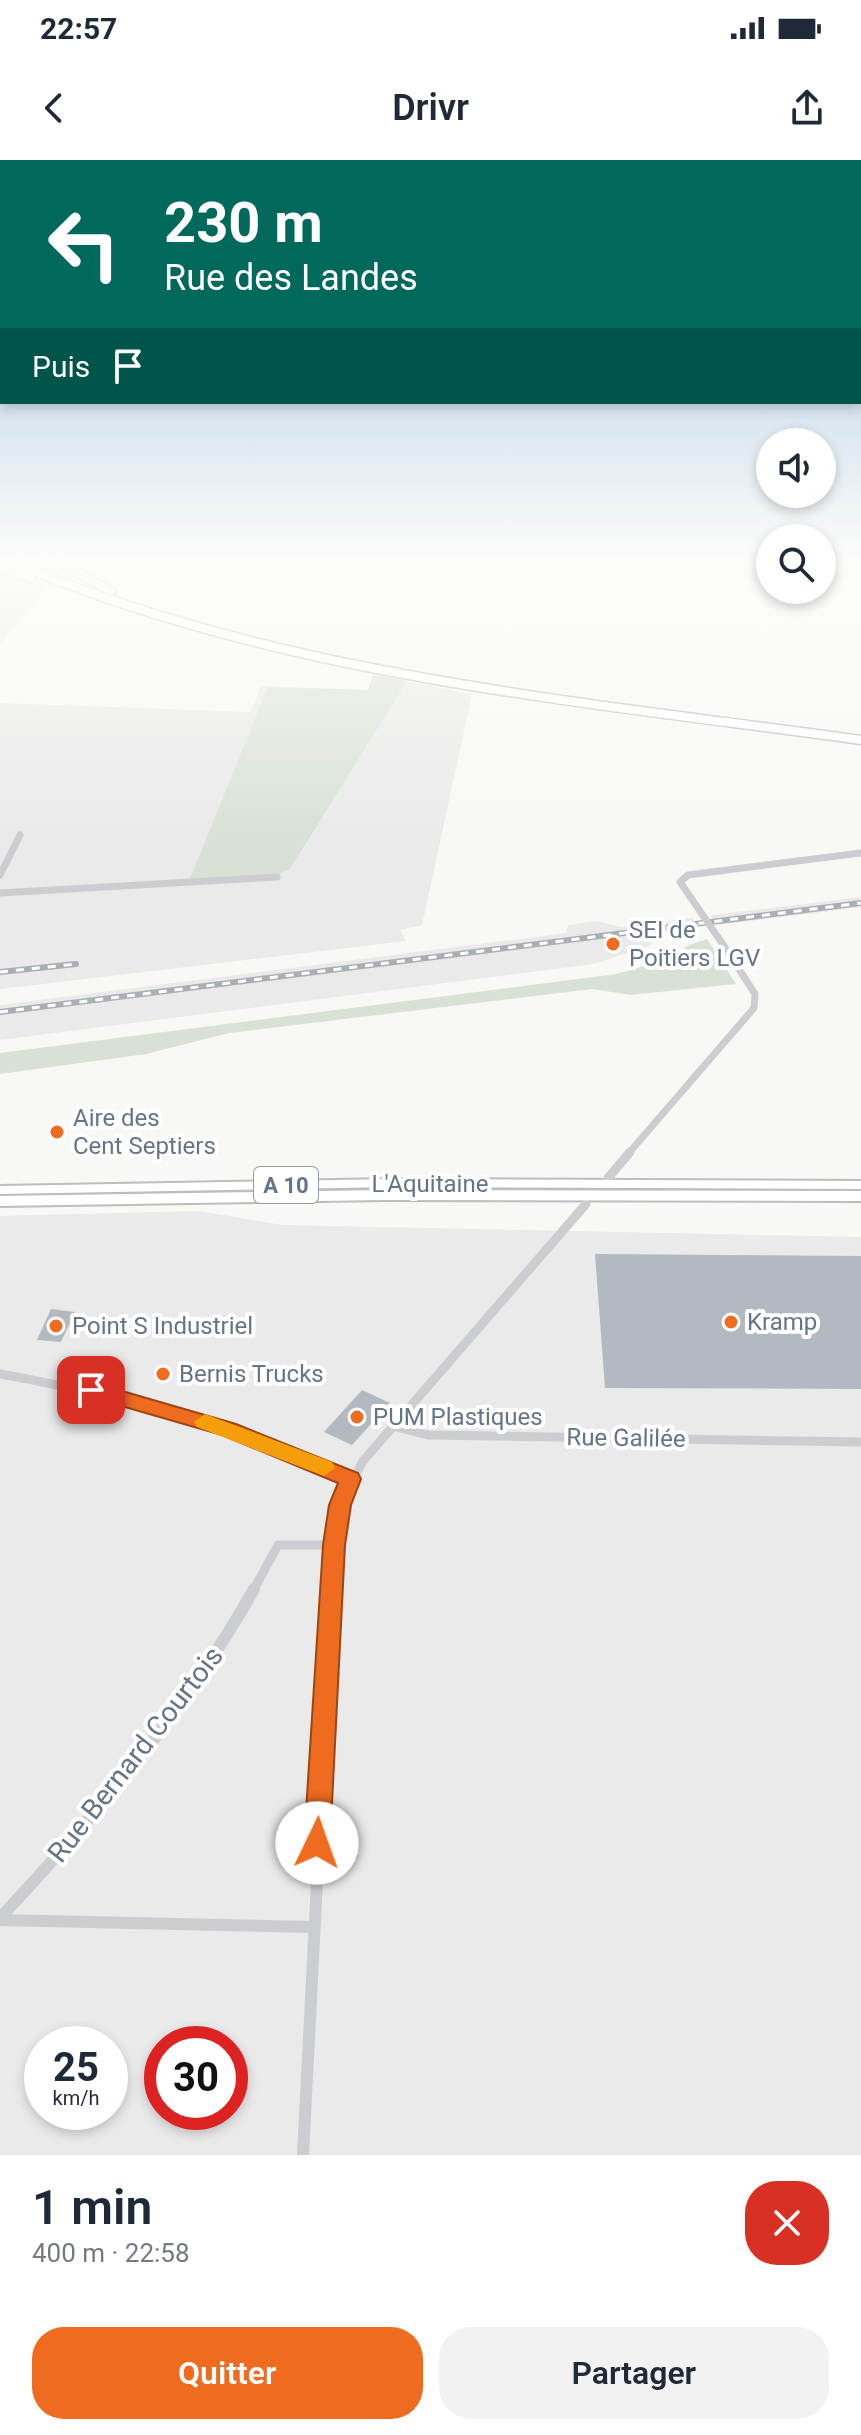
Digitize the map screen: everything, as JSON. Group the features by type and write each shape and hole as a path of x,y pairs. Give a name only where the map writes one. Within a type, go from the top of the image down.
{"highway":[{"path":"289,648 383,669 861,737"},
{"path":"312,648 430,672 861,737"},
{"name":"L'Aquitaine","path":"0,1190 391,1183 861,1185"},
{"name":"L'Aquitaine","path":"0,1201 384,1195 861,1196"}],"street":[{"path":"0,875 20,835"},
{"path":"608,1178 754,1008 755,994 680,882 688,875 861,853"},
{"path":"0,893 277,877"},
{"path":"303,2155 334,1545 340,1505 350,1479 392,1426 586,1204"},
{"path":"1,1377 58,1383 158,1406 264,1443 350,1479"},
{"name":"Rue Galilée","path":"392,1426 428,1435 861,1442"},
{"name":"Rue Bernard Courtois","path":"0,1919 86,1825 151,1744 224,1640 278,1545 334,1545"},
{"path":"0,1919 313,1927"}],"shaded area":[{"path":"373,675 472,694 422,925 400,930 406,941 0,989 0,703 250,712 261,686 368,690"},
{"path":"373,675 407,681 290,869 278,874 189,881 268,687 368,690"},
{"path":"861,897 861,907 717,925 711,915"},
{"path":"692,918 698,927 663,932 649,946 593,964 0,1040 0,1005 566,933 568,925 597,921 621,927"},
{"path":"707,939 736,984 631,995 592,989 229,1033 146,1054 0,1074 0,1053 617,974 674,957 687,946"},
{"path":"199,1211 282,1225 861,1237 861,2155 0,2155 0,1216"}],"building":[{"name":"Kramp","path":"595,1254 861,1256 861,1389 605,1388"},
{"name":"Point S Industriel","path":"51,1309 75,1312 61,1342 37,1340"},
{"name":"PUM Plastiques","path":"362,1390 390,1403 352,1445 324,1432"}],"railway":[{"path":"0,1012 861,903"},
{"path":"0,972 76,964"}],"slow traffic":[{"path":"205,1422 324,1468"}],"place":[{"name":"SEI de Poitiers LGV","path":"613,944"},
{"name":"Aire des Cent Septiers","path":"57,1132"},
{"name":"Kramp","path":"731,1322"},
{"name":"Point S Industriel","path":"56,1326"},
{"name":"Bernis Trucks","path":"163,1374"},
{"name":"PUM Plastiques","path":"357,1417"}],"route":[{"path":"91,1390 158,1406 229,1430 350,1479 340,1505 334,1545 317,1843"}]}
